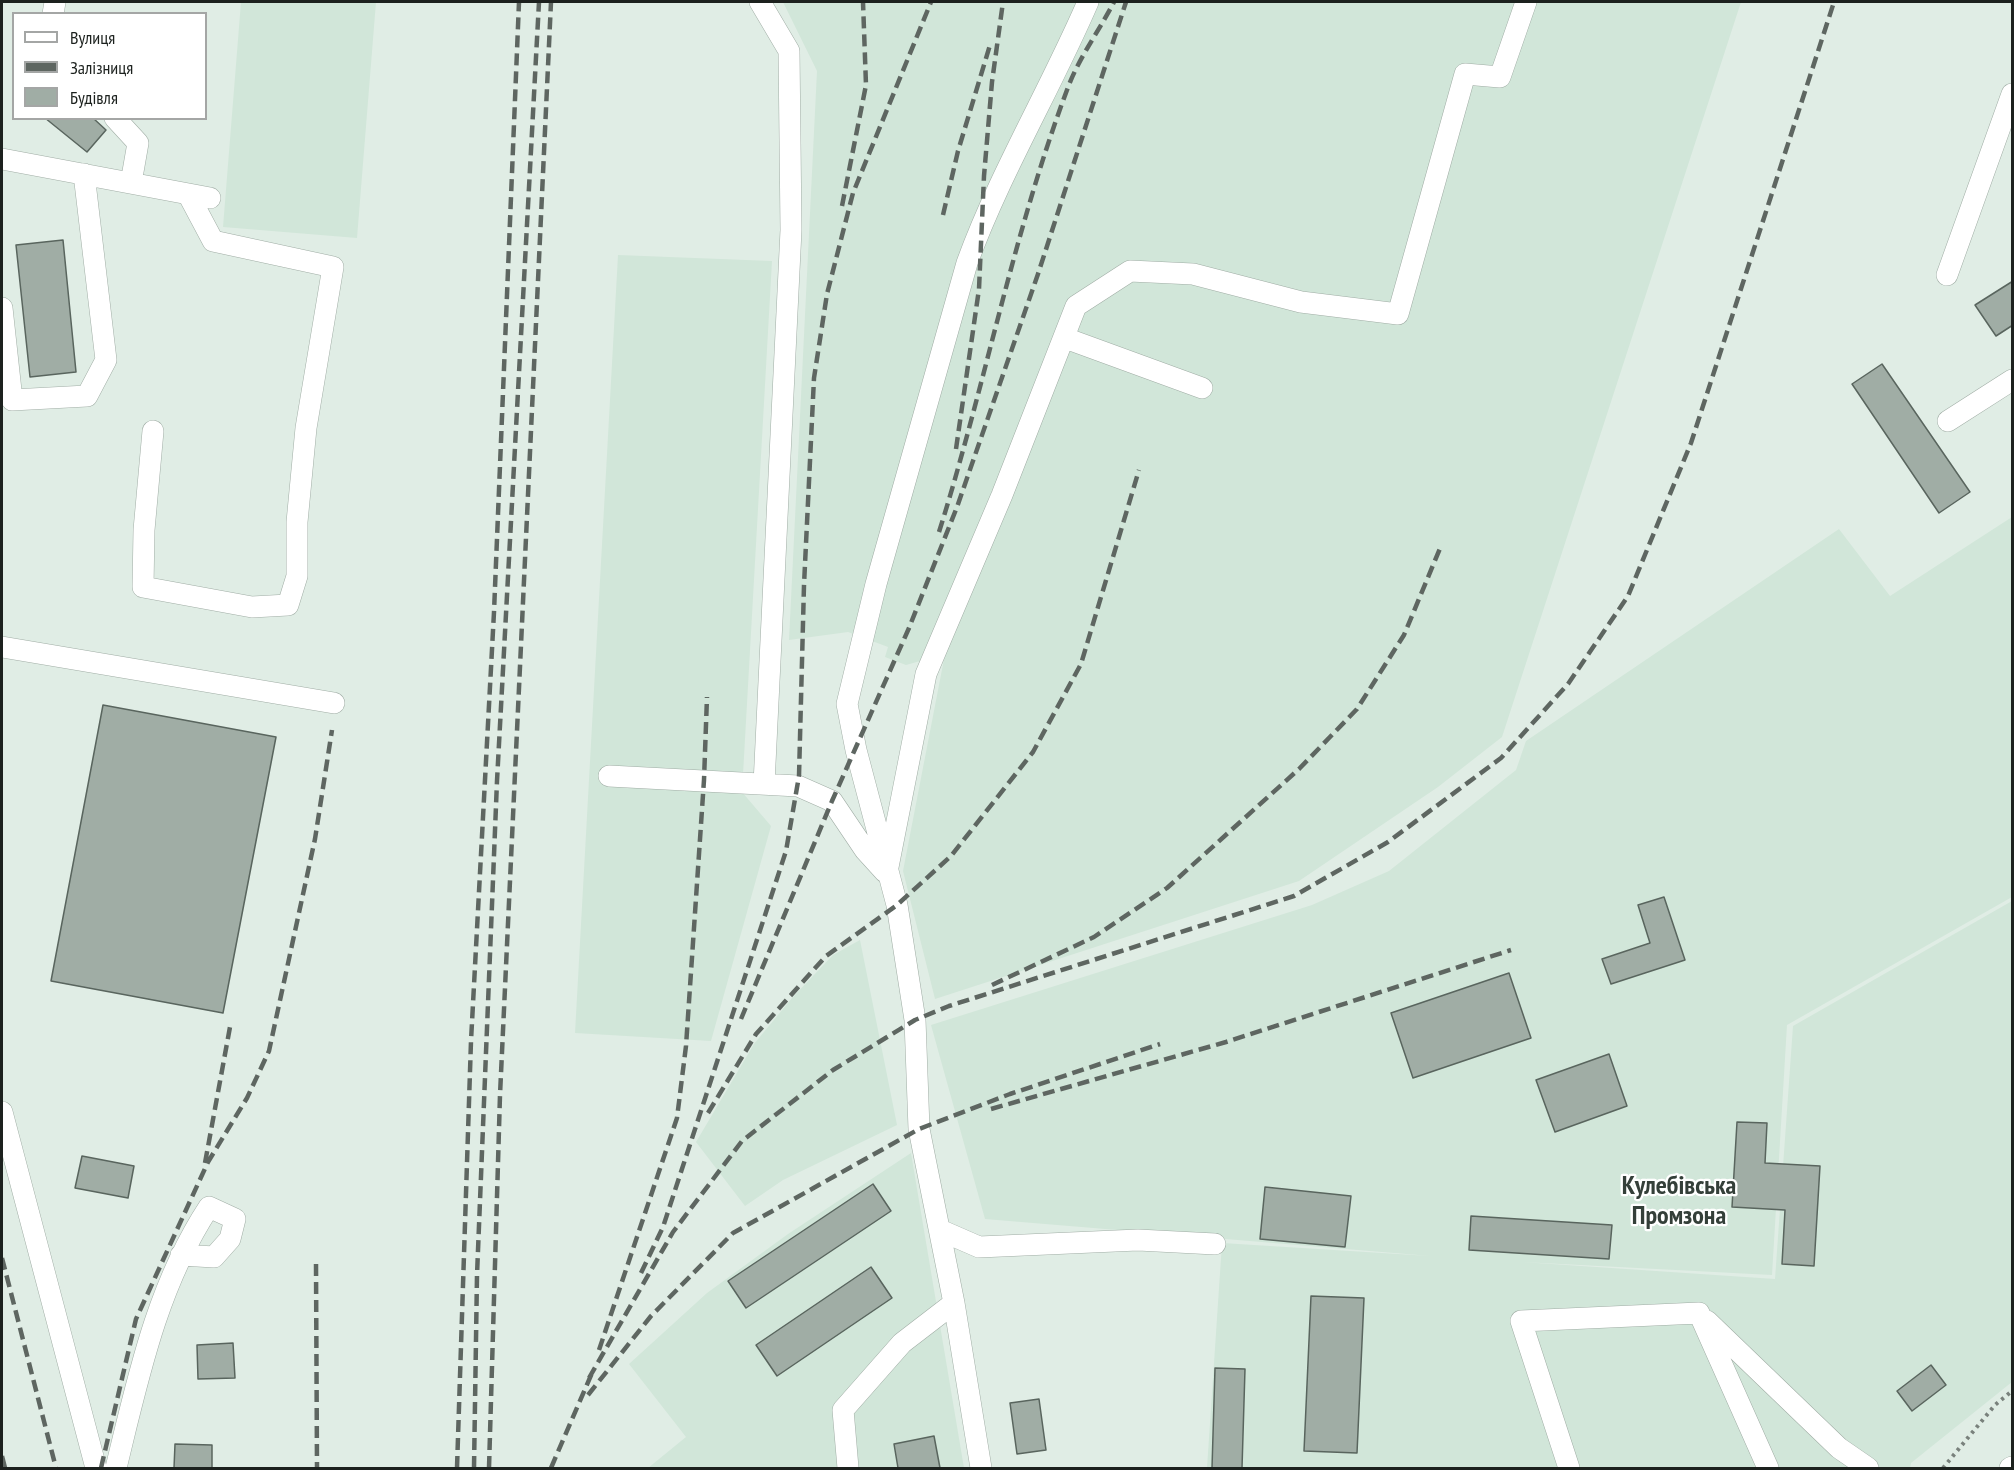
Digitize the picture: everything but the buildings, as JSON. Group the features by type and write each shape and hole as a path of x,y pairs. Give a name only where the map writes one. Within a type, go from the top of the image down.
{"street":[{"path":"760,2 789,51 791,230 764,784"},
{"path":"981,1468 954,1303 919,1129 915,1020 897,905 887,875 847,704 876,584 967,263 981,224 1067,51 1088,2"},
{"path":"887,875 926,674 1002,495 1076,306 1130,271 1193,274 1301,302 1398,314 1465,74 1500,77 1526,2"},
{"path":"1947,275 2013,94"},
{"path":"117,120 138,143 131,183"},
{"path":"2,159 210,198"},
{"path":"2,308 12,400 87,396 106,360 84,174"},
{"path":"153,430 144,530 144,587 252,607 288,605 297,576 297,522 306,428 333,267 213,241 188,194"},
{"path":"1065,338 1202,388"},
{"path":"1948,421 2013,380"},
{"path":"2,647 334,703"},
{"path":"609,776 798,786 832,801 865,850 887,875"},
{"path":"2,1112 96,1468"},
{"path":"940,1230 979,1246 1138,1240 1215,1244"},
{"path":"116,1468 139,1371 168,1283 182,1256"},
{"path":"848,1468 843,1410 902,1343 954,1303"},
{"path":"1699,1313 1768,1468"},
{"path":"1569,1468 1521,1321 1699,1313 1839,1448 1868,1468"}],"path":[{"path":"1943,1468 1995,1405 2013,1391"}],"shaded area":[{"path":"241,2 376,2 357,238 223,227"},
{"path":"783,2 1741,2 1502,737 1438,787 1299,881 935,999 903,871 945,654 906,665 885,657 888,647 848,632 789,640 817,71"},
{"path":"618,255 772,261 742,792 771,826 711,1041 575,1033"},
{"path":"2012,517 2012,897 1787,1025 1772,1275 1522,1262 1775,1279 1793,1026 2012,901 2012,1382 1911,1463 1910,1468 1207,1468 1222,1243 1430,1256 985,1219 931,1025 1312,905 1389,871 1516,770 1526,741 1839,529 1890,596"},
{"path":"860,940 897,1125 783,1180 745,1206 696,1142 754,1044 792,998 833,955"},
{"path":"911,1153 964,1468 648,1468 686,1437 629,1364 707,1293 788,1234"}],"railway":[{"path":"457,1468 471,1041 494,612 519,2"},
{"path":"474,1468 477,1275 497,781 539,2"},
{"path":"489,1468 500,1095 551,2"},
{"path":"842,206 866,85 863,2"},
{"path":"641,1273 663,1227 786,851 799,776 804,585 814,378 827,294 853,193 931,2"},
{"path":"956,449 979,289 984,176 992,82 1003,2"},
{"path":"939,532 1048,144 1072,79 1114,2"},
{"path":"741,1019 832,801 909,628 957,507 1038,274 1126,2"},
{"path":"589,1378 673,1232 742,1141 833,1070 915,1020 949,1006 1294,896 1388,842 1501,758 1568,684 1628,596 1691,443 1834,2"},
{"path":"943,215 958,151 990,45"},
{"path":"708,1113 756,1034 826,956 897,905 951,856 1033,752 1081,664 1139,470"},
{"path":"992,985 1094,937 1167,888 1299,769 1357,709 1404,635 1441,546"},
{"path":"599,1350 677,1118 686,1046 704,780 707,697"},
{"path":"101,1468 136,1319 208,1162 247,1098 269,1051 315,839 332,730"},
{"path":"991,1109 1226,1042 1511,950"},
{"path":"205,1163 230,1027"},
{"path":"588,1395 651,1316 733,1233 919,1129 1010,1094 1160,1044"},
{"path":"2,1258 56,1468"},
{"path":"316,1264 317,1468"},
{"path":"551,1468 592,1373"},
{"path":"2,1456 5,1468"}],"district":[{"name":"Кулебівська Промзона","path":"1679,1202"}]}
